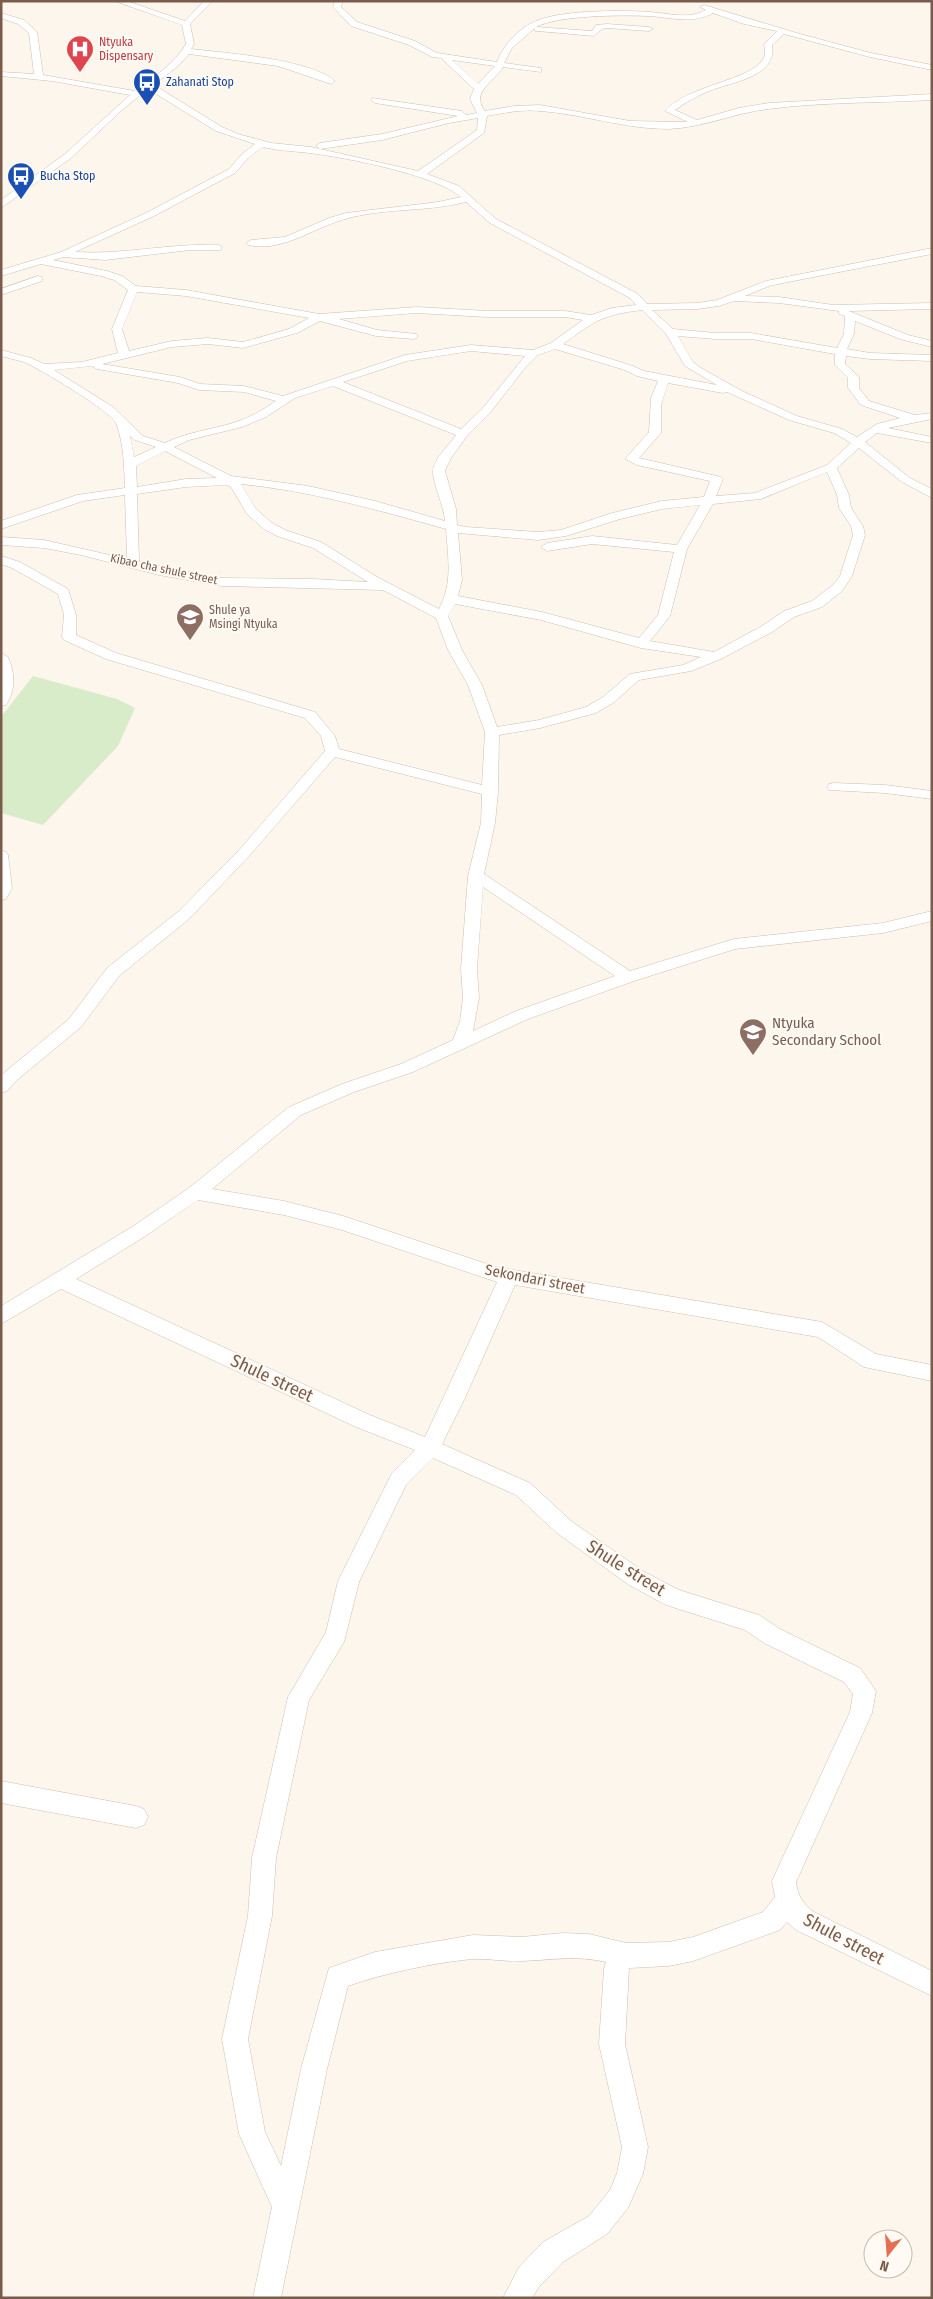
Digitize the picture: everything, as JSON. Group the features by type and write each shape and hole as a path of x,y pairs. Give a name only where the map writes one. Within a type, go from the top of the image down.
{"street":[{"path":"119,1 186,24"},
{"path":"186,24 210,1"},
{"path":"339,1 337,7 354,24 412,43 435,55 538,70"},
{"path":"704,7 737,19 769,26 870,55 932,68"},
{"path":"420,174 481,131 483,114 476,104 474,93 477,88 498,71 508,49 530,28 540,22 582,16 649,14 693,19 704,16 713,9"},
{"path":"1,15 21,22 33,32 35,60 39,77"},
{"path":"2,203 68,156 111,114 175,64 190,44 186,24"},
{"path":"530,28 594,34 599,27 607,26 649,29"},
{"path":"695,122 669,112 686,99 710,87 738,80 753,73 763,65 768,57 770,48 768,44 782,31"},
{"path":"186,51 288,65 309,70 331,81"},
{"path":"444,56 477,88"},
{"path":"1,74 39,77 136,94"},
{"path":"148,85 219,129 261,144 304,149 420,174 447,183 468,198 481,212 492,220 634,296 670,332 689,364 738,393 794,418 838,431 858,442 906,480 932,494"},
{"path":"304,149 382,137 466,117 514,109 540,108 630,124 667,126 769,106 932,97"},
{"path":"375,100 455,112 466,117"},
{"path":"1,273 64,254 151,214 229,173 245,156 261,144"},
{"path":"444,206 468,198"},
{"path":"251,243 278,242 293,238 325,221 379,210 444,206 481,212"},
{"path":"64,254 105,257 182,248 218,248"},
{"path":"733,299 766,284 932,251"},
{"path":"41,261 104,273 118,278 134,289 186,293 318,317 376,333 413,336"},
{"path":"1,292 38,279"},
{"path":"124,355 124,345 117,329 134,289"},
{"path":"442,616 452,599 456,580 453,529 450,510 439,472 445,457 463,434 486,411 502,387 534,354 555,345 592,318 612,311 644,307 697,306 733,299 779,300 833,308 932,306"},
{"path":"833,308 904,337 932,344"},
{"path":"42,367 82,365 172,344 192,342 248,344 293,331 318,317 417,310 487,314 565,314 592,318"},
{"path":"850,314 848,334 841,350 840,367 854,377 853,388 863,402 913,418"},
{"path":"670,332 715,336 750,336 783,344 841,350 870,356 932,358"},
{"path":"555,345 629,368 641,374 738,393"},
{"path":"130,464 185,437 238,425 262,415 291,396 419,354 471,348 534,354"},
{"path":"1,353 27,360 42,367 97,400 139,438 164,446 229,480 241,492 252,511 268,526 281,533 317,545 345,564 442,616 455,650 475,685 492,732 488,823 476,876 469,969 471,998 468,1021 460,1043"},
{"path":"82,365 180,380 199,387 244,389 285,400"},
{"path":"641,644 664,616 680,548 707,504 707,499 717,479 701,473 642,463 631,459 655,433 654,417 659,386 664,380"},
{"path":"333,382 463,434"},
{"path":"1,525 81,498 186,483 229,480 276,484 308,490 371,504 453,529 511,536 551,535 636,510 682,501 735,499 757,496 831,467 842,460 858,442 875,429 887,423 932,416"},
{"path":"120,420 130,464 133,564"},
{"path":"875,429 932,440"},
{"path":"492,732 540,724 590,710 608,700 635,677 686,668 716,656 767,629 789,614 816,604 838,588 846,576 859,535 857,526 845,508 843,495 831,467"},
{"path":"472,532 487,540 546,547 592,540 680,548"},
{"name":"Kibao cha shule street","path":"1,541 44,544 222,582 313,583 388,588"},
{"path":"1,560 16,565 64,592 70,614 69,637 111,656 310,715 322,728 332,745 332,752 245,852 184,915 113,972 75,1023 4,1076"},
{"path":"452,599 522,612 641,644 716,656"},
{"path":"1,657 6,676 5,697 1,702"},
{"path":"332,752 490,792"},
{"path":"834,786 885,788 932,795"},
{"path":"1,855 4,888 1,895"},
{"path":"476,876 628,977"},
{"path":"1,1316 138,1232 194,1192 295,1111 348,1088 407,1068 522,1015 628,977 734,944 883,928 932,916"},
{"name":"Sekondari street","path":"194,1192 284,1208 335,1221 496,1274 822,1330 872,1362 932,1373"},
{"path":"285,2204 252,2134 235,2039 260,1916 264,1858 299,1697 336,1635 349,1581 399,1479 430,1448 455,1398 508,1276"},
{"name":"Shule street","path":"60,1280 363,1421 470,1463 523,1489 564,1527 636,1578 674,1598 751,1622 772,1636 852,1675 859,1681 865,1691 861,1713 784,1881 786,1900 795,1913 805,1921 932,1984"},
{"path":"1,1792 136,1817"},
{"path":"267,2298 314,2069 338,1977 375,1964 473,1946 522,1949 562,1945 589,1946 626,1954 669,1954 721,1940 771,1921 780,1912 786,1900"},
{"path":"517,2298 528,2277 552,2252 598,2225 619,2199 630,2174 635,2147 612,2044 616,1969 619,1960 626,1954"}],"green space":[{"path":"33,676 117,699 135,708 118,746 43,825 1,813 1,717"}],"place":[{"name":"Ntyuka Dispensary","path":"80,73"},
{"name":"Zahanati Stop","path":"147,106"},
{"name":"Bucha Stop","path":"21,200"},
{"name":"Shule ya Msingi Ntyuka","path":"190,641"},
{"name":"Ntyuka Secondary School","path":"753,1056"}]}
